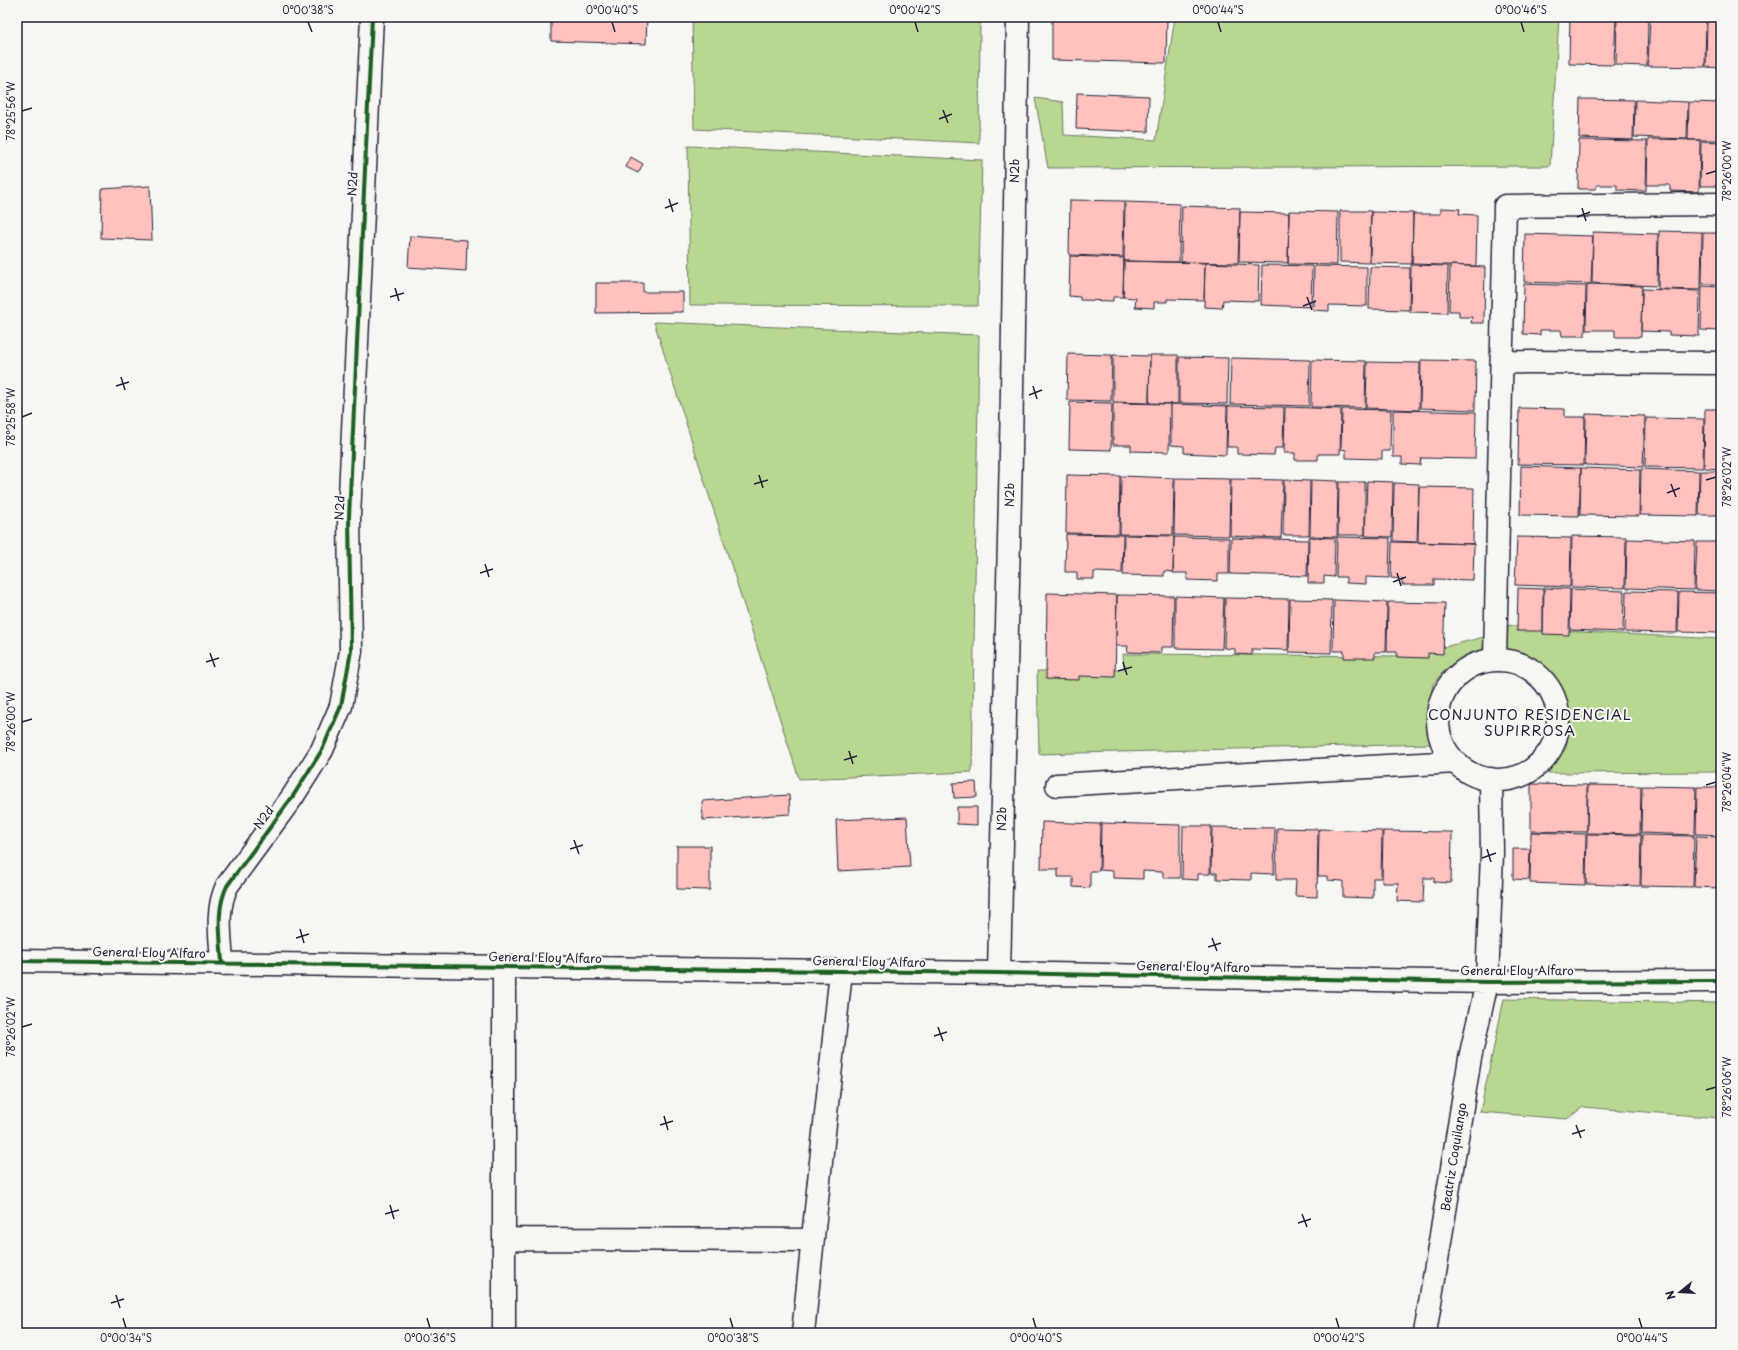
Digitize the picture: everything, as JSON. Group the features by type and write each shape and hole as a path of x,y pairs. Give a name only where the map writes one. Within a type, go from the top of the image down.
{"street":[{"name":"N2d","path":"222,964 219,912 222,897 227,886 293,796 322,750 341,706 351,652 349,517 372,17"},
{"name":"N2b","path":"999,973 1018,17"},
{"path":"1495,659 1503,362 1505,206 1721,204"},
{"path":"1503,362 1721,363"},
{"path":"1495,659 1515,662 1533,671 1547,684 1555,702 1558,722 1554,741 1544,758 1529,771 1511,779 1491,779 1472,774 1456,762 1444,746 1438,727 1439,707 1446,688 1459,673 1476,664 1495,659"},
{"path":"1057,785 1456,762"},
{"name":"Beatriz Coquilango","path":"1425,1333 1470,1058 1487,982 1492,853 1491,779"},
{"name":"General Eloy Alfaro","path":"17,961 999,973 1487,982 1721,981"},
{"path":"504,968 504,1333"},
{"path":"803,1333 841,971"},
{"path":"504,1238 813,1240"}],"green space":[{"path":"692,17 944,17 960,19 960,17 980,17 979,143 694,129"},
{"path":"1175,17 1559,17 1550,166 1048,168 1035,98 1063,102 1064,135 1156,140"},
{"path":"688,146 982,160 978,306 690,305"},
{"path":"654,322 979,335 972,772 799,779"},
{"path":"1508,625 1541,630 1721,639 1721,772 1546,773 1566,748 1570,723 1567,699 1558,680 1546,667 1525,654 1507,650"},
{"path":"1484,637 1483,651 1473,652 1461,658 1446,669 1433,684 1427,717 1431,744 1039,754 1037,671 1124,670 1123,654 1408,656"},
{"path":"1504,999 1721,1003 1721,1118 1583,1107 1567,1119 1480,1112"}],"building":[{"path":"551,17 647,17 646,44 551,41"},
{"path":"1052,17 1167,17 1166,63 1052,60"},
{"path":"1570,17 1616,17 1614,65 1569,64"},
{"path":"1617,17 1648,17 1647,66 1616,65"},
{"path":"1650,17 1706,17 1705,67 1648,66"},
{"path":"1707,17 1721,17 1721,68 1706,67"},
{"path":"1077,93 1149,96 1148,132 1076,129"},
{"path":"1580,99 1634,100 1633,140 1579,138"},
{"path":"1635,100 1688,102 1687,139 1634,137"},
{"path":"1689,102 1721,103 1721,140 1688,140"},
{"path":"1648,139 1700,140 1699,192 1670,191 1670,185 1647,185"},
{"path":"1579,140 1647,141 1646,191 1617,190 1617,185 1597,185 1596,189 1578,189"},
{"path":"1701,141 1721,142 1721,186 1700,186"},
{"path":"631,157 643,164 638,173 626,167"},
{"path":"150,186 152,240 101,238 102,189"},
{"path":"1070,200 1124,201 1123,257 1069,255"},
{"path":"1125,202 1180,204 1179,262 1124,261"},
{"path":"1182,206 1240,208 1238,263 1181,262"},
{"path":"1441,208 1460,209 1459,214 1477,215 1476,266 1412,264 1413,214 1441,214"},
{"path":"1289,211 1338,212 1337,265 1288,264"},
{"path":"1340,211 1371,211 1369,263 1340,262"},
{"path":"1240,212 1289,213 1288,263 1239,262"},
{"path":"1371,212 1413,213 1412,264 1370,263"},
{"path":"1659,231 1702,232 1701,290 1658,289"},
{"path":"1593,232 1658,234 1657,286 1592,283"},
{"path":"1703,233 1721,233 1721,284 1702,284"},
{"path":"1525,234 1593,236 1591,284 1524,282"},
{"path":"410,236 467,240 466,271 408,267"},
{"path":"1070,256 1124,258 1123,297 1113,297 1113,301 1080,300 1080,297 1069,296"},
{"path":"1124,261 1205,263 1204,300 1167,299 1167,302 1154,302 1154,308 1135,307 1136,298 1123,297"},
{"path":"1205,263 1259,265 1258,301 1223,300 1222,308 1204,307"},
{"path":"1262,265 1312,266 1311,307 1261,305"},
{"path":"1411,265 1448,266 1447,313 1410,312"},
{"path":"1450,265 1485,267 1484,323 1471,323 1472,317 1459,317 1459,311 1449,311"},
{"path":"1314,266 1367,267 1367,306 1329,305 1329,311 1313,310"},
{"path":"1370,267 1410,268 1409,310 1369,309"},
{"path":"596,283 643,283 643,292 683,292 683,312 596,313"},
{"path":"1524,284 1586,286 1585,336 1562,336 1561,330 1540,330 1540,335 1523,334"},
{"path":"1587,284 1642,286 1641,337 1615,337 1615,330 1586,330"},
{"path":"1702,286 1721,287 1721,331 1701,330"},
{"path":"1642,289 1700,291 1699,336 1669,335 1669,332 1641,331"},
{"path":"1068,354 1112,355 1111,401 1067,400"},
{"path":"1113,355 1150,356 1149,403 1113,402"},
{"path":"1150,355 1178,355 1178,404 1149,403"},
{"path":"1179,357 1228,358 1227,404 1179,403"},
{"path":"1231,358 1310,360 1309,406 1230,404"},
{"path":"1312,360 1366,361 1365,408 1311,407"},
{"path":"1421,360 1476,361 1475,410 1420,408"},
{"path":"1367,362 1420,363 1419,410 1366,408"},
{"path":"1070,402 1112,403 1111,450 1069,449"},
{"path":"1113,403 1170,404 1169,452 1131,451 1131,445 1113,445"},
{"path":"1171,404 1227,406 1226,455 1184,453 1184,446 1171,445"},
{"path":"1228,406 1284,407 1283,448 1275,448 1274,455 1237,454 1237,447 1227,447"},
{"path":"1285,407 1341,409 1340,454 1318,454 1318,460 1295,460 1295,453 1284,453"},
{"path":"1519,408 1565,409 1565,417 1585,417 1584,465 1518,464"},
{"path":"1342,409 1391,410 1390,451 1382,451 1382,459 1346,458 1346,450 1341,449"},
{"path":"1705,409 1721,409 1721,469 1704,468"},
{"path":"1393,410 1476,412 1475,459 1421,458 1420,465 1402,464 1402,457 1393,457"},
{"path":"1586,414 1645,416 1643,467 1585,465"},
{"path":"1646,418 1704,419 1703,468 1645,467"},
{"path":"1521,466 1581,468 1579,516 1520,515"},
{"path":"1581,468 1640,470 1639,516 1580,515"},
{"path":"1641,469 1699,471 1698,516 1640,515"},
{"path":"1700,471 1721,471 1721,515 1699,515"},
{"path":"1067,475 1120,476 1119,534 1066,533"},
{"path":"1121,476 1174,478 1173,535 1120,534"},
{"path":"1175,478 1230,479 1229,536 1174,535"},
{"path":"1231,479 1283,480 1281,538 1230,536"},
{"path":"1284,480 1310,481 1309,535 1283,535"},
{"path":"1311,480 1338,481 1337,537 1310,536"},
{"path":"1367,481 1393,482 1392,537 1365,536"},
{"path":"1339,482 1365,482 1365,535 1338,535"},
{"path":"1394,483 1419,484 1417,542 1393,541"},
{"path":"1419,487 1474,488 1473,544 1418,542"},
{"path":"1066,534 1123,535 1122,573 1094,572 1094,579 1077,579 1077,572 1065,572"},
{"path":"1124,535 1174,536 1173,572 1164,571 1164,576 1123,575"},
{"path":"1572,536 1626,537 1625,588 1571,587"},
{"path":"1174,537 1229,538 1229,574 1218,574 1218,581 1187,580 1187,573 1173,573"},
{"path":"1309,537 1335,538 1334,577 1324,576 1324,583 1308,583"},
{"path":"1337,537 1390,538 1389,578 1366,577 1366,584 1346,583 1346,577 1336,577"},
{"path":"1517,537 1571,538 1570,587 1515,585"},
{"path":"1231,538 1308,540 1307,576 1230,574"},
{"path":"1627,539 1695,541 1694,590 1626,588"},
{"path":"1392,542 1474,544 1473,580 1434,579 1434,585 1402,585 1402,579 1391,578"},
{"path":"1697,542 1721,542 1721,591 1695,590"},
{"path":"1518,588 1543,589 1543,631 1517,631"},
{"path":"1544,588 1570,589 1569,635 1543,634"},
{"path":"1571,589 1624,591 1623,632 1570,630"},
{"path":"1626,591 1678,592 1677,633 1625,632"},
{"path":"1679,592 1721,593 1721,633 1678,632"},
{"path":"1047,593 1117,595 1115,677 1079,676 1079,680 1046,679"},
{"path":"1117,595 1174,596 1173,647 1161,647 1161,653 1127,652 1128,646 1116,646"},
{"path":"1175,596 1224,598 1222,649 1175,648"},
{"path":"1225,598 1289,599 1288,650 1252,649 1252,655 1235,654 1235,649 1224,648"},
{"path":"1290,599 1332,600 1331,653 1289,652"},
{"path":"1334,600 1387,602 1386,652 1375,652 1375,658 1344,658 1344,651 1333,651"},
{"path":"1388,602 1445,603 1443,654 1428,653 1428,658 1397,657 1397,652 1387,652"},
{"path":"976,782 977,797 954,798 953,783"},
{"path":"1531,784 1587,785 1587,832 1531,831"},
{"path":"1588,785 1641,786 1640,834 1587,833"},
{"path":"1642,786 1696,787 1695,835 1641,833"},
{"path":"1697,787 1721,787 1721,835 1696,834"},
{"path":"789,795 790,814 703,820 702,801"},
{"path":"957,807 977,807 977,825 957,824"},
{"path":"907,817 910,867 838,871 836,820"},
{"path":"1042,822 1100,824 1099,871 1090,871 1090,888 1073,887 1073,877 1058,877 1058,869 1041,869"},
{"path":"1101,823 1180,825 1180,878 1163,878 1163,872 1143,871 1143,879 1113,878 1113,871 1100,870"},
{"path":"1183,826 1211,826 1210,874 1198,874 1198,880 1182,879"},
{"path":"1212,827 1275,828 1274,874 1251,873 1251,880 1217,879 1217,873 1211,873"},
{"path":"1277,828 1318,829 1317,897 1295,896 1296,880 1276,880"},
{"path":"1319,829 1382,831 1381,878 1373,878 1373,898 1343,897 1343,881 1327,880 1327,876 1318,876"},
{"path":"1383,831 1452,832 1451,883 1434,882 1434,878 1424,878 1423,902 1397,901 1398,883 1382,883"},
{"path":"1531,832 1586,834 1585,885 1530,883"},
{"path":"1587,834 1641,835 1640,886 1586,884"},
{"path":"1642,835 1694,836 1693,887 1641,886"},
{"path":"1696,836 1721,837 1721,888 1694,887"},
{"path":"677,846 710,846 710,890 677,889"},
{"path":"1513,849 1530,849 1529,880 1513,879"}],"cycle path":[{"path":"222,964 220,915 223,895 227,886 293,796 322,750 341,706 351,651 349,517 372,17"},
{"path":"17,961 999,973 1487,982 1721,981"}],"district":[{"name":"CONJUNTO RESIDENCIAL SUPIRROSA","path":"1530,724"}]}
